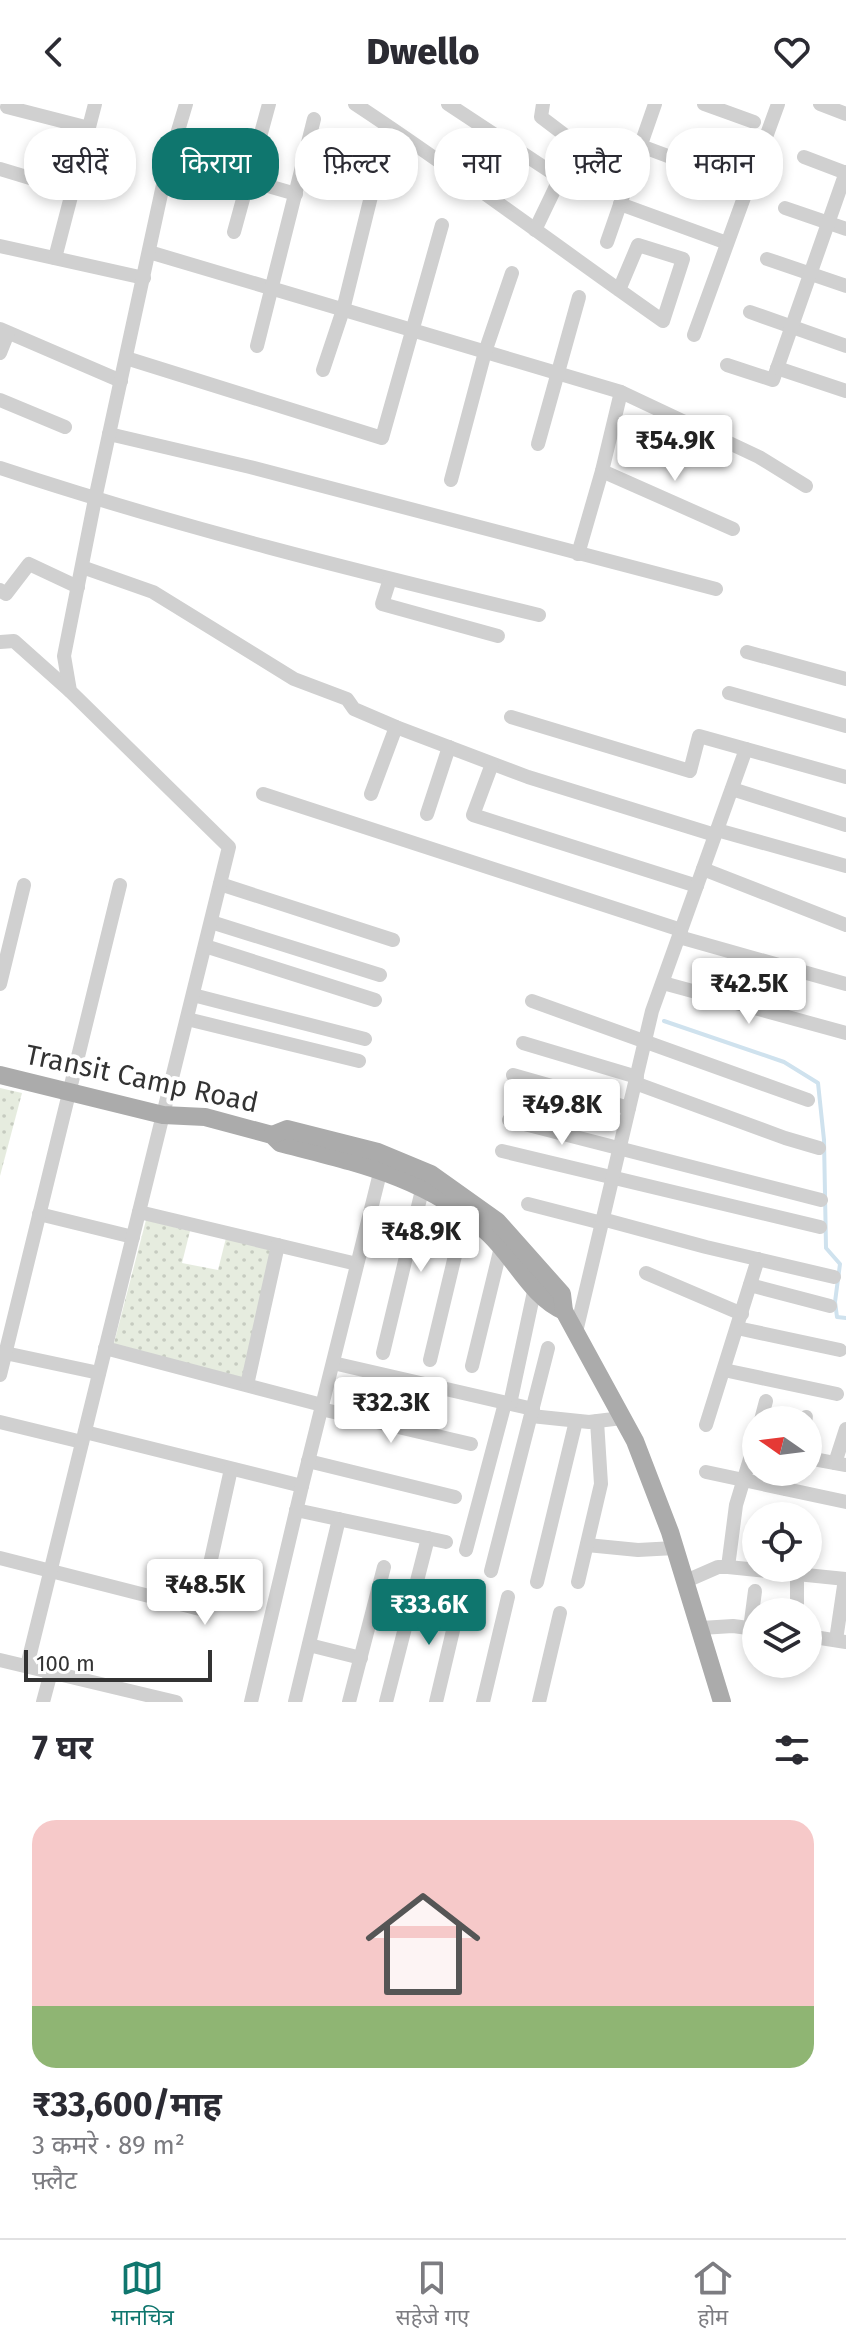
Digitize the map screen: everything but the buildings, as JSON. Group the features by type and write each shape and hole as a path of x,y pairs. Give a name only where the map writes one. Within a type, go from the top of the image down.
{"main road":[{"name":"Transit Camp Road","path":"0,1075 163,1115 205,1117 272,1135 280,1143 390,1167 453,1187 497,1221 562,1294 564,1311 635,1441 675,1548 722,1702"},
{"name":"Transit Camp Road","path":"390,1167 465,1214 501,1247 550,1305 564,1311"}],"street":[{"path":"7,107 89,128 95,104"},
{"path":"179,128 186,104"},
{"path":"262,128 269,104"},
{"path":"355,104 535,230 619,290 663,321 683,259 638,245 619,290"},
{"path":"448,104 545,168"},
{"path":"543,104 541,117 555,128"},
{"path":"647,128 655,104"},
{"path":"704,104 754,122"},
{"path":"769,128 778,104"},
{"path":"820,104 846,114"},
{"path":"312,128 314,119"},
{"path":"727,365 773,380 846,173 804,157"},
{"path":"0,169 24,176"},
{"path":"257,346 295,198"},
{"path":"55,258 71,200"},
{"path":"70,691 64,656 161,200"},
{"path":"234,232 243,200"},
{"path":"323,370 343,310 370,200"},
{"path":"535,230 549,200"},
{"path":"607,242 621,200"},
{"path":"694,335 743,200"},
{"path":"620,204 727,243"},
{"path":"785,208 846,229"},
{"path":"126,358 382,438 442,225"},
{"path":"0,246 144,278"},
{"path":"149,252 621,392 759,457 806,486"},
{"path":"767,259 846,286"},
{"path":"451,480 485,352 512,273"},
{"path":"538,444 579,297"},
{"path":"750,312 846,346"},
{"path":"0,353 4,331 121,381"},
{"path":"777,368 846,391"},
{"path":"578,554 621,392"},
{"path":"0,400 65,427"},
{"path":"109,434 265,471 716,589"},
{"path":"0,468 95,499 295,556 539,615"},
{"path":"602,471 733,529"},
{"path":"0,590 6,594 29,564 78,587"},
{"path":"82,567 153,592 294,679 347,699 354,709 396,727 528,777 716,833 846,866"},
{"path":"390,579 382,604 498,636"},
{"path":"0,642 14,641 70,691 229,847 27,1666"},
{"path":"747,652 846,679"},
{"path":"729,693 846,726"},
{"path":"511,717 690,771 699,736 846,777"},
{"path":"371,794 396,727"},
{"path":"427,814 449,747"},
{"path":"576,1332 645,1040 746,749"},
{"path":"492,764 473,815 697,886"},
{"path":"732,789 846,825"},
{"path":"263,794 680,934 846,984"},
{"path":"703,869 846,925"},
{"path":"220,884 393,940"},
{"path":"0,984 24,885"},
{"path":"0,1375 120,885"},
{"path":"211,922 380,975"},
{"path":"205,946 375,1000"},
{"path":"663,983 846,1033"},
{"path":"193,995 365,1039"},
{"path":"532,1001 808,1100"},
{"path":"187,1019 359,1061"},
{"path":"523,1043 636,1080 785,1138 819,1148"},
{"path":"513,1075 629,1108"},
{"path":"509,1120 821,1200"},
{"path":"502,1151 820,1227"},
{"path":"251,1702 357,1264 390,1167"},
{"path":"383,1353 423,1186"},
{"path":"528,1204 834,1277"},
{"path":"139,1212 357,1264"},
{"path":"39,1214 133,1237"},
{"path":"430,1360 465,1214"},
{"path":"247,1385 278,1245"},
{"path":"472,1366 501,1247"},
{"path":"706,1425 758,1259"},
{"path":"646,1273 739,1321 840,1350"},
{"path":"750,1285 830,1306"},
{"path":"466,1550 508,1403 535,1287"},
{"path":"105,1348 471,1444"},
{"path":"491,1571 548,1348"},
{"path":"5,1353 99,1373"},
{"path":"333,1363 576,1421 622,1418"},
{"path":"724,1370 837,1394"},
{"path":"765,1406 766,1401"},
{"path":"537,1582 576,1421"},
{"path":"578,1582 601,1484 597,1421"},
{"path":"0,1422 84,1437 302,1486"},
{"path":"840,1464 846,1429"},
{"path":"308,1461 455,1497"},
{"path":"0,1558 200,1609 231,1469"},
{"path":"706,1472 742,1479"},
{"path":"728,1567 736,1505 743,1486"},
{"path":"772,1486 846,1502"},
{"path":"296,1510 446,1542"},
{"path":"295,1702 339,1519"},
{"path":"386,1702 428,1538"},
{"path":"587,1545 638,1550 675,1548"},
{"path":"349,1702 384,1567"},
{"path":"686,1581 718,1567 742,1568"},
{"path":"822,1577 845,1579 841,1641"},
{"path":"755,1591 755,1598"},
{"path":"483,1702 508,1597"},
{"path":"436,1702 460,1601"},
{"path":"539,1702 560,1613"},
{"path":"701,1628 742,1627"},
{"path":"309,1645 361,1658"},
{"path":"0,1660 172,1702"},
{"path":"43,1702 51,1672"}],"shaded area":[{"path":"0,1088 22,1093 0,1176"},
{"path":"146,1220 190,1231 182,1263 218,1270 226,1238 274,1250 244,1379 113,1347"}],"waterway":[{"path":"664,1021 784,1062 818,1083 824,1140 826,1248 840,1264 835,1302 837,1317 846,1318"}]}
